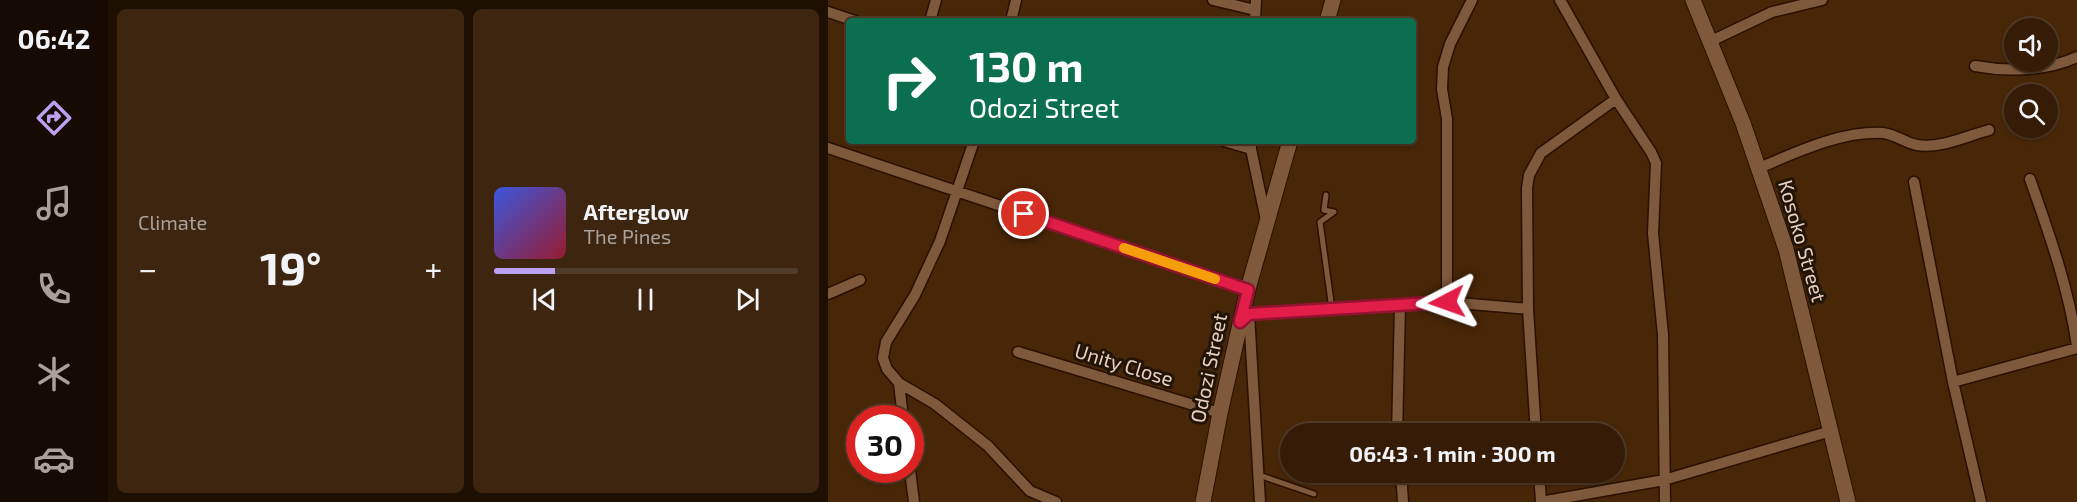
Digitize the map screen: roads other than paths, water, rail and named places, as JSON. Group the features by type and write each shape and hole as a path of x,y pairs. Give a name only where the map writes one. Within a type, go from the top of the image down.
{"street":[{"path":"931,18 936,0"},
{"path":"1012,18 1016,0"},
{"path":"1212,0 1255,10"},
{"path":"1328,18 1334,0"},
{"path":"1447,302 1447,119 1442,88 1443,67 1450,44 1472,0"},
{"path":"1560,0 1616,99 1656,163 1653,233 1663,335 1665,502"},
{"name":"Kosoko Street","path":"1693,0 1743,123 1786,249 1848,502"},
{"path":"1710,42 1765,14 1791,4 1822,0"},
{"path":"828,12 846,18"},
{"path":"1975,66 2000,71 2017,70 2068,61 2077,57"},
{"path":"1535,423 1528,309 1527,188 1532,169 1541,153 1616,99"},
{"path":"1759,168 1817,144 1854,135 1884,133 1898,136 1915,145 1931,146 1989,129"},
{"path":"973,144 940,241 915,295 886,342 883,358 887,369 899,383 935,404 988,446 1030,491 1056,502"},
{"name":"Odozi Street","path":"1203,502 1220,413 1244,318 1248,290 1289,144"},
{"path":"1251,145 1267,225"},
{"path":"828,148 1248,290"},
{"path":"1953,382 2077,347 2062,282 2030,179"},
{"path":"1914,182 1953,382 1981,502"},
{"path":"828,294 860,280"},
{"path":"1260,502 1244,318 1332,309 1447,302 1528,309"},
{"path":"1397,423 1400,305"},
{"name":"Unity Close","path":"1018,352 1220,413"},
{"path":"899,383 902,405"},
{"path":"1540,483 1541,502 1664,480 1831,431"},
{"path":"912,483 914,502"},
{"path":"1402,483 1403,502"}],"lane":[{"path":"1326,195 1324,210 1334,212 1320,222 1332,309"},
{"path":"1259,475 1314,494"}]}
